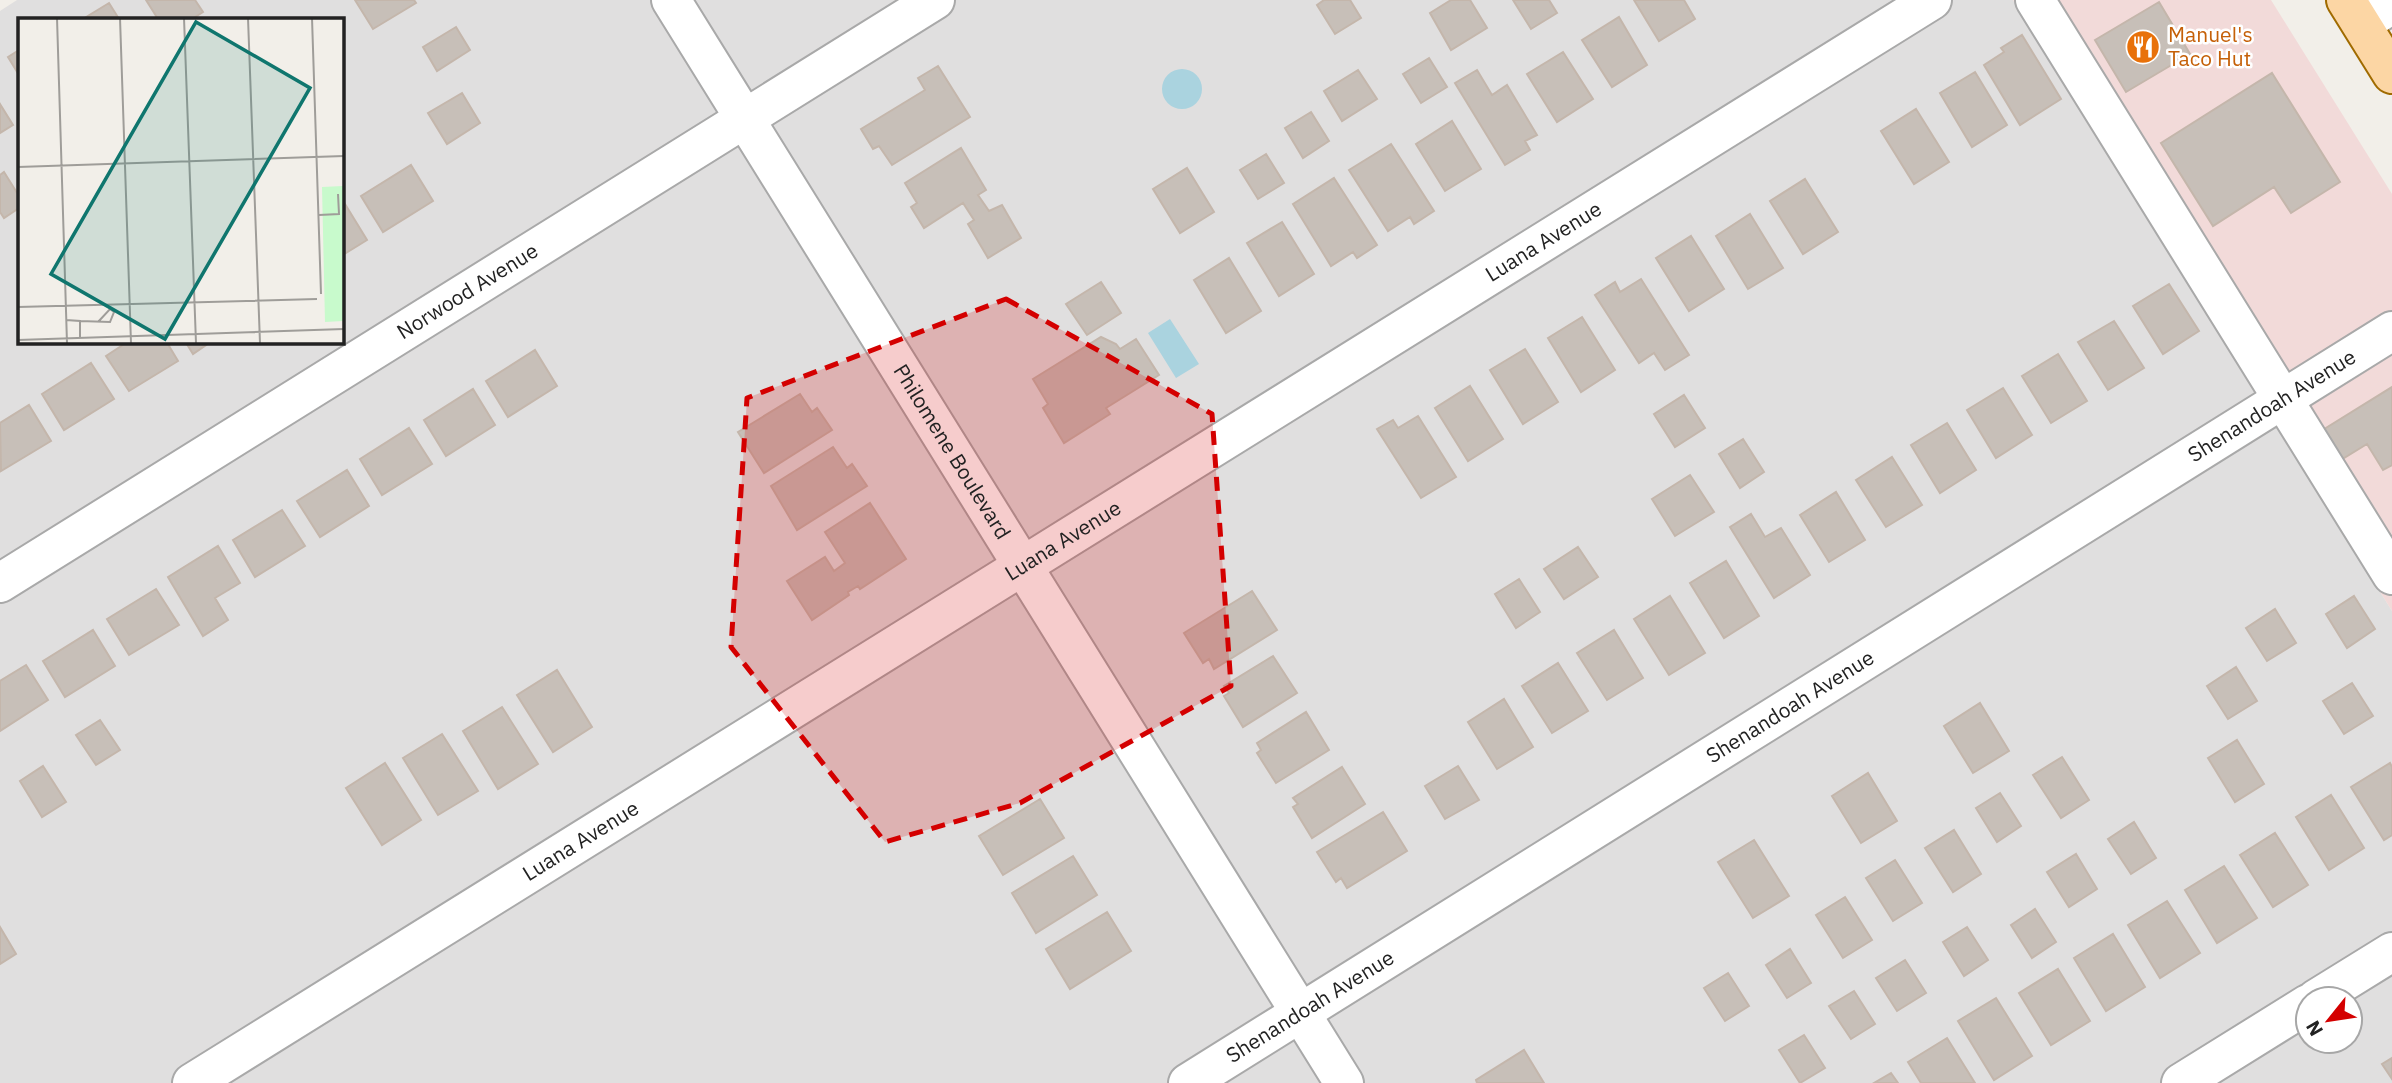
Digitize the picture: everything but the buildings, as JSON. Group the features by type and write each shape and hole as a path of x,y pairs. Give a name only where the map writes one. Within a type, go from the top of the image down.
{"main road":[{"path":"2367,9 2392,74"}],"street":[{"name":"Philomene Boulevard","path":"671,0 1344,1083"},
{"name":"Norwood Avenue","path":"0,583 935,0"},
{"name":"Luana Avenue","path":"192,1083 1931,0"},
{"path":"2035,0 2392,575"},
{"name":"Shenandoah Avenue","path":"1188,1083 2392,331"},
{"path":"2339,985 2392,952"},
{"path":"2181,1083 2294,1013"}],"highlighted area":[{"path":"1006,299 1212,414 1231,686 1020,803 885,842 731,647 747,398"}],"shaded area":[{"path":"17,0 2013,0 2392,611 2392,1083 0,1083 0,11"},
{"path":"2013,0 2271,0 2392,194 2392,611"}],"water":[{"path":"1182,69 1196,75 1202,89 1196,103 1182,109 1168,103 1162,89 1168,75"},
{"path":"1170,319 1199,364 1176,378 1148,333"}],"place":[{"name":"Manuel's Taco Hut","path":"2143,47"}]}
